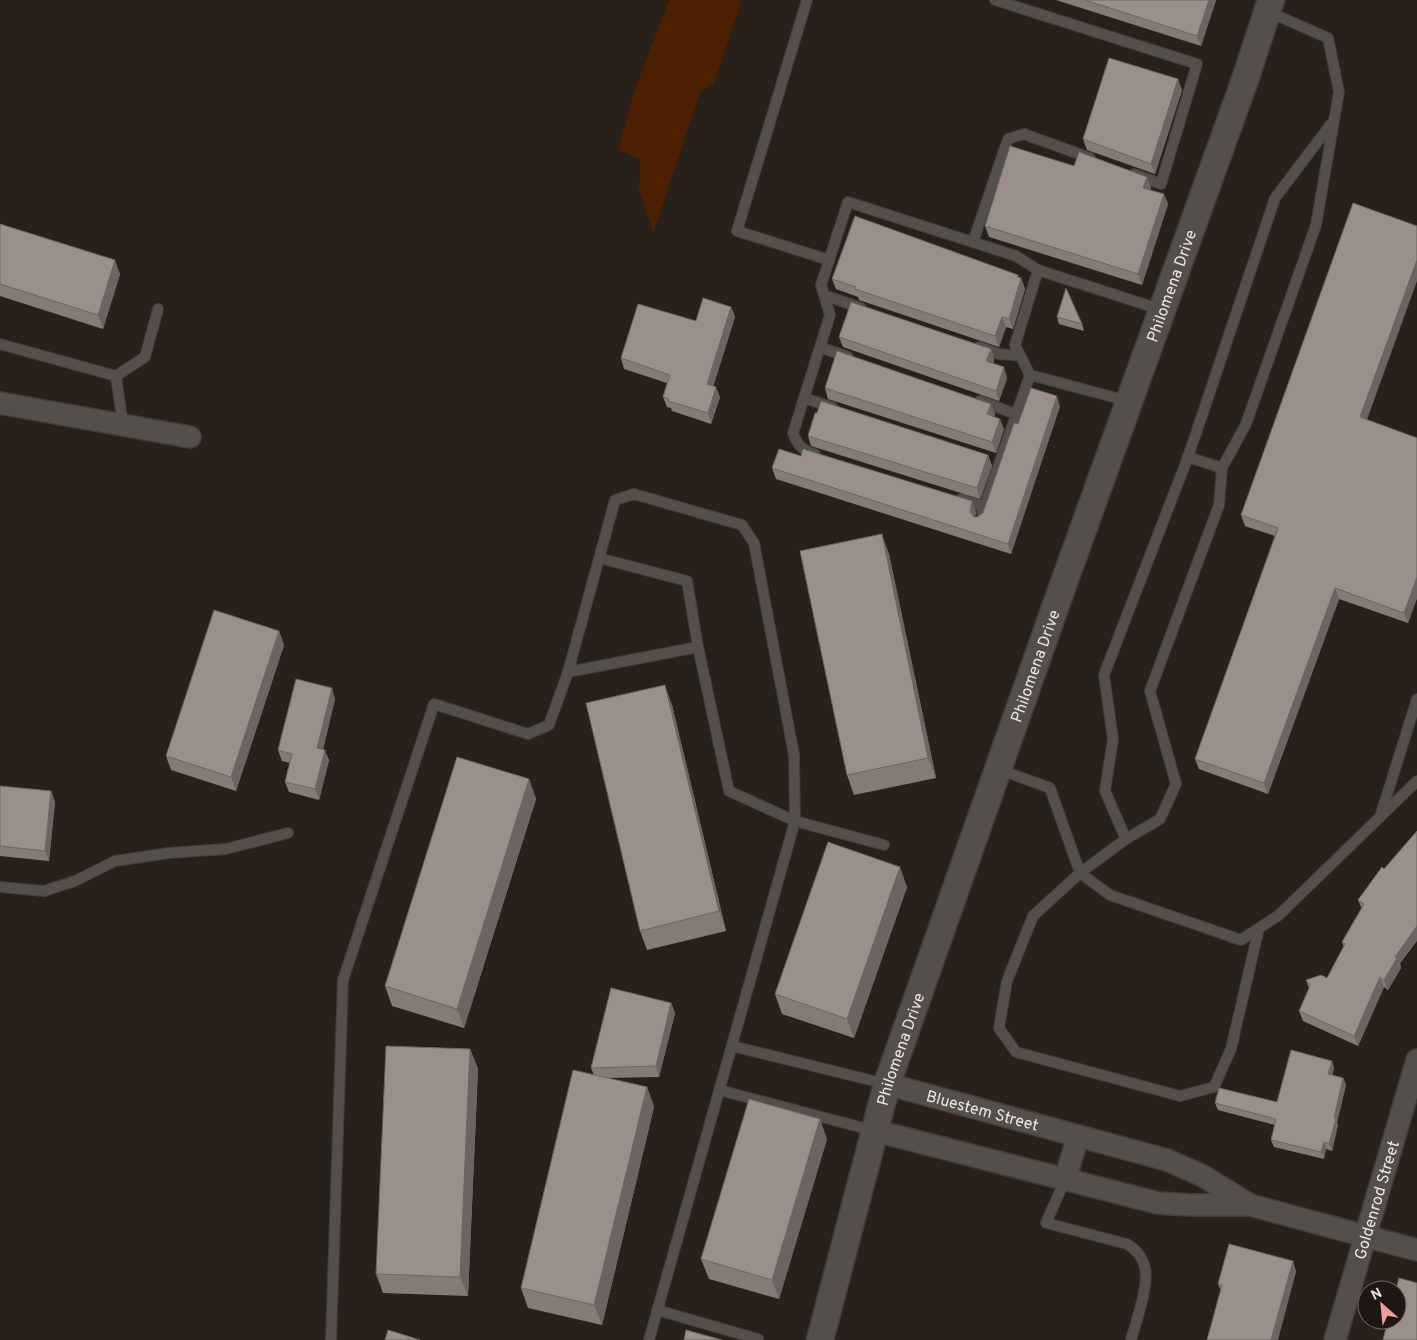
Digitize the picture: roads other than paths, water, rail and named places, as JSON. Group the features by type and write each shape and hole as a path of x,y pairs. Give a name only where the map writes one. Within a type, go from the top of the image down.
{"street":[{"name":"Philomena Drive","path":"820,1340 887,1084 1270,6"},
{"path":"0,403 190,437"},
{"name":"Goldenrod Street","path":"1335,1340 1417,1060"},
{"name":"Bluestem Street","path":"887,1084 1167,1160 1204,1176 1250,1205"},
{"name":"Bluestem Street","path":"876,1131 1158,1203 1250,1205 1417,1250"},
{"path":"1065,1180 1078,1136"}],"lane":[{"path":"807,0 737,231 829,260"},
{"path":"996,0 1197,64 1161,184 1124,170"},
{"path":"1259,928 1231,1049 1214,1087 1180,1096 1016,1052 999,1028 1007,981 1033,916 1080,873 1126,839 1160,819 1176,784 1150,691 1219,505 1222,468 1246,424 1316,225 1339,92 1328,38 1270,6"},
{"path":"1126,839 1105,791 1113,739 1104,675 1188,457 1275,198 1334,121"},
{"path":"972,242 1008,139 1024,134 1097,160"},
{"path":"826,458 807,452 797,445 793,433 830,315 821,285 848,202 1016,256 1038,270 1162,310"},
{"path":"1038,270 1015,346 1030,375 1129,402"},
{"path":"824,295 870,311"},
{"path":"0,344 116,376 145,357 158,310"},
{"path":"971,345 999,354 1020,356"},
{"path":"820,347 858,360"},
{"path":"980,521 995,460 1016,414 1030,375"},
{"path":"116,376 123,425"},
{"path":"804,398 841,410"},
{"path":"970,398 1016,414"},
{"path":"1188,457 1222,468"},
{"path":"331,1340 343,980 434,704 528,734 549,725 568,672 616,500 634,494 742,525 754,543 794,755 795,822 649,1340"},
{"path":"947,495 984,507"},
{"path":"599,558 687,581 698,648 729,792 795,822 884,845"},
{"path":"568,672 698,648"},
{"path":"1379,818 1417,699"},
{"path":"998,769 1050,788 1080,873 1110,895 1241,940 1279,915 1417,781"},
{"path":"0,887 44,891 75,881 116,861 169,853 226,849 288,832"},
{"path":"732,1046 887,1084"},
{"path":"719,1090 876,1131"},
{"path":"1065,1180 1046,1223 1127,1244 1135,1249 1145,1265 1144,1289 1131,1340"},
{"path":"657,1310 758,1339"}]}
